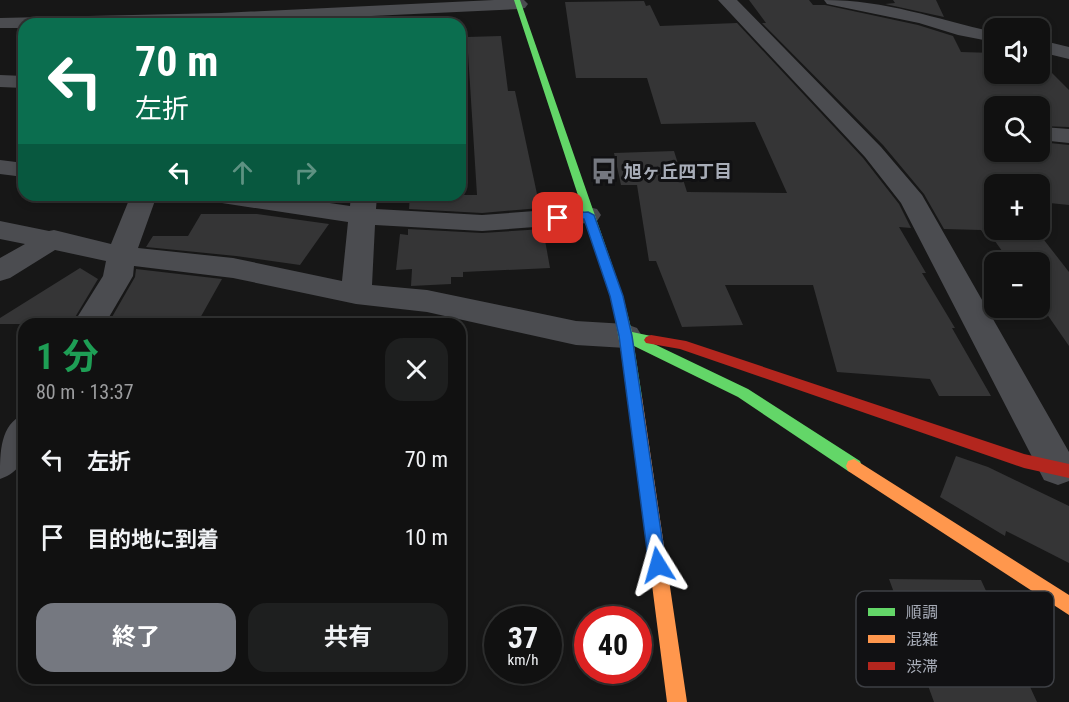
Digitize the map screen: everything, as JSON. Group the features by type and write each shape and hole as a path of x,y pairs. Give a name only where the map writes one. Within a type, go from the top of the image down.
{"street":[{"path":"221,18 230,0"},
{"path":"727,0 873,152 913,201 1063,470"},
{"path":"833,0 874,4 984,35"},
{"path":"369,18 518,2 616,296 626,336 677,702"},
{"path":"0,23 18,23"},
{"path":"1050,48 1069,52"},
{"path":"0,81 18,82"},
{"path":"1050,135 1069,136"},
{"path":"0,167 18,169"},
{"path":"93,318 118,276 121,255 142,201"},
{"path":"307,201 363,205 482,223 588,215"},
{"path":"356,294 363,205"},
{"path":"0,230 54,239 121,255 233,268 356,294 427,301 576,333 626,336 681,344 1024,461 1063,470"},
{"path":"0,271 54,239"},
{"path":"626,336 743,393 1046,591"},
{"path":"0,464 18,438"},
{"path":"1054,596 1069,606"}],"shaded area":[{"path":"350,16 354,18 296,18"}],"building":[{"path":"749,0 809,0 813,5 825,5 918,25 953,36 961,52 984,53 984,84 1050,84 1050,71 1069,90 1069,127 1050,126 1050,96 984,96 984,162 1050,162 1050,143 1069,145 1069,205 1050,203 1050,174 984,174 984,234 981,230 944,229 924,194 883,145 762,23 766,23"},
{"path":"893,0 936,0 944,17 885,4 895,3"},
{"path":"644,1 646,6 650,5 660,26 737,23 863,158 899,204 911,228 899,227 991,396 939,396 930,379 837,372 813,285 725,285 743,325 682,327 656,261 649,261 637,185 621,185 614,153 674,151 687,192 787,193 755,122 661,124 647,78 576,78 565,2"},
{"path":"501,36 508,91 515,91 540,208 482,213 409,209 410,201 466,201 466,195 477,195 467,37"},
{"path":"201,214 257,214 329,224 300,265 146,247 153,236 188,236"},
{"path":"408,229 482,233 543,229 550,268 463,272 463,277 451,277 451,284 411,286 412,269 396,270 400,234 408,235"},
{"path":"994,240 1044,240 1069,272 1069,346 1050,318 1050,252 1003,252"},
{"path":"80,268 98,279 75,318 18,318 18,324 0,324 0,318"},
{"path":"136,269 222,279 200,318 112,317 135,277"},
{"path":"956,456 988,467 1069,506 1069,563 1006,531 1005,536 940,497"},
{"path":"889,579 981,580 986,591 893,591"},
{"path":"929,687 1030,687 1037,702 934,702"}],"traffic: fast":[{"path":"517,0 617,296 626,336 635,397"},
{"path":"651,340 626,336 743,393 854,466"}],"traffic: slow":[{"path":"635,397 677,702"},
{"path":"854,466 1046,591"},
{"path":"1054,596 1069,606"}],"traffic: jam":[{"path":"651,340 681,344 1024,461 1069,471"}],"place":[{"name":"旭ヶ丘四丁目","path":"604,171"}],"route":[{"path":"558,218 588,215 616,296 626,336 658,565"}]}
